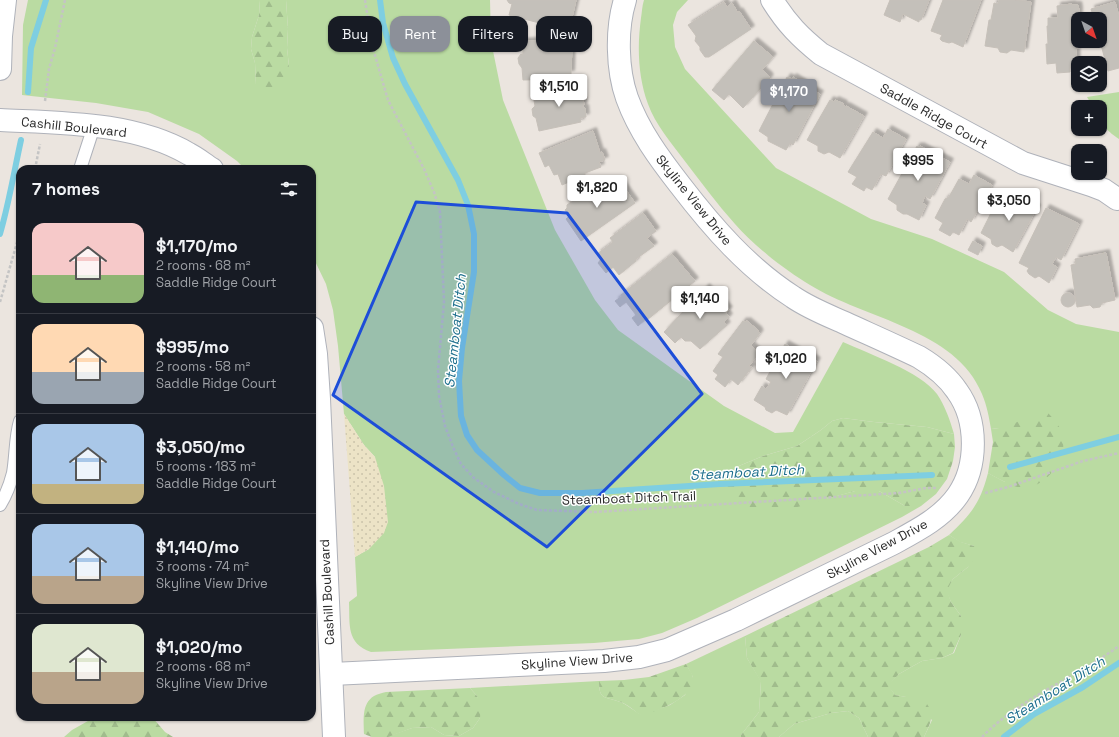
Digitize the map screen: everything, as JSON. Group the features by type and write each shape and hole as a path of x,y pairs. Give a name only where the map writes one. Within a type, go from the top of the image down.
{"street":[{"path":"0,69 1,36 5,0"},
{"name":"Skyline View Drive","path":"332,674 604,661 639,657 667,650 750,613 914,532 933,520 947,508 965,483 971,464 973,446 972,426 967,408 961,397 945,376 932,365 919,357 816,310 795,298 763,275 724,240 658,156 636,120 626,97 619,53 619,29 625,0"},
{"name":"Saddle Ridge Court","path":"772,0 786,21 802,39 821,54 1023,163 1091,185 1104,190 1117,199"},
{"name":"Cashill Boulevard","path":"0,120 94,126 128,131 160,141 188,153 206,165"},
{"name":"Cashill Boulevard","path":"316,354 334,737"}],"lane":[{"path":"81,165 94,126"},
{"path":"0,505 7,493 13,473 16,434"}],"path":[{"path":"36,165 49,69 65,0"},
{"name":"Steamboat Ditch Trail","path":"365,0 372,45 388,100 424,169 434,192 440,212 444,302 438,370 439,396 445,426 461,464 474,478 494,492 519,504 537,510 559,512 595,512 899,492 926,488 962,488 986,493 1084,461 1119,453"},
{"path":"0,302 16,246"},
{"path":"982,737 992,727 1014,711 1119,646"}],"highlighted area":[{"path":"416,202 567,213 702,394 547,547 333,395"}],"green space":[{"path":"28,0 260,0 259,15 252,37 251,49 255,63 256,85 289,66 286,0 490,0 490,16 458,16 458,52 493,52 503,100 555,230 595,300 618,330 724,406 775,433 793,432 843,342 894,364 919,378 929,386 937,394 942,403 954,434 927,427 843,418 832,421 797,446 763,456 734,468 825,499 855,491 879,491 905,506 921,506 902,517 697,618 662,633 639,639 594,643 371,652 357,644 353,638 350,626 349,602 357,596 355,557 369,549 375,457 364,445 344,414 333,310 326,284 316,263 316,165 241,165 199,134 148,112 96,103 22,95 23,25"},
{"path":"260,0 286,0 289,66 282,80 270,90 261,91 256,85 255,63 251,49 252,37 259,15"},
{"path":"644,0 688,0 677,12 673,25 675,47 685,69 776,168 871,219 932,239 1004,272 1048,310 1076,324 1119,332 1119,737 924,737 932,720 906,697 895,695 887,685 899,674 922,661 942,658 954,653 961,635 961,616 951,602 946,590 953,579 968,567 974,546 960,542 949,535 974,508 982,493 988,473 1005,482 999,428 991,429 987,407 982,394 969,372 952,354 930,340 906,328 832,297 800,279 760,249 722,209 664,134 648,104 642,83 639,62 640,29"},
{"path":"1119,92 1119,139 1107,129 1107,100 1089,100 1087,97"},
{"path":"1047,412 1061,429 1063,441 1063,450 1060,459 1056,468 1050,475 1034,486 1021,488 988,473 993,442 991,429 999,428"},
{"path":"843,418 927,427 954,434 955,447 953,461 947,479 936,494 921,506 905,506 879,491 855,491 794,508 759,509 736,505 726,491 727,476 734,468 763,456 797,446 832,421"},
{"path":"949,535 961,542 974,546 977,555 968,567 953,579 947,590 951,602 961,616 961,635 953,653 942,658 922,661 899,674 888,685 895,695 924,700 928,705 931,718 929,727 924,737 868,737 859,718 848,711 831,713 794,724 779,737 741,737 759,712 761,682 747,658 745,636 929,547"},
{"path":"745,636 747,658 761,681 759,712 741,737 386,737 412,728 431,727 444,735 459,736 473,728 480,718 477,696 470,688 599,681 600,692 604,697 623,703 642,715 670,705 685,695 693,677 686,664"},
{"path":"686,664 693,678 692,685 688,692 674,703 642,716 623,703 604,697 600,692 599,681 649,677"},
{"path":"470,688 477,696 481,706 480,718 473,728 459,736 444,735 431,727 412,728 388,737 372,737 364,734 365,708 370,699 374,696 386,692"},
{"path":"848,711 859,718 868,737 779,737 794,724 831,713"},
{"path":"88,721 155,721 165,732 173,737 64,737 72,730"}],"sand":[{"path":"344,414 364,445 375,457 384,486 388,522 384,533 369,549 355,557"}],"building":[{"path":"507,0 576,0 572,16 536,16 536,22 528,20 528,16 509,15 512,4"},
{"path":"890,0 929,0 919,22 903,14 900,22 884,15"},
{"path":"943,0 981,0 963,47 952,42 949,43 942,41 940,39 942,35 931,31"},
{"path":"999,0 1031,2 1024,52 1011,50 1007,53 1000,52 998,48 985,46 989,20 991,20 994,3 998,4"},
{"path":"724,2 727,7 732,3 751,29 709,57 705,57 695,41 696,36 688,25"},
{"path":"1115,2 1119,17 1119,68 1108,71 1107,56 1104,56 1102,48 1107,48 1107,12 1092,12 1091,9"},
{"path":"1072,4 1078,5 1079,10 1079,12 1071,12 1071,48 1076,48 1076,56 1071,56 1070,72 1057,73 1056,63 1047,64 1046,44 1048,44 1048,18 1058,18 1057,6"},
{"path":"528,41 536,41 536,52 572,52 571,74 565,74 565,79 523,80 522,68 519,64 518,58 521,54 523,55 523,52 528,52"},
{"path":"754,41 773,57 762,70 770,78 743,108 729,94 724,100 712,90"},
{"path":"787,77 792,79 793,77 803,83 804,86 820,94 793,145 790,143 786,150 768,141 768,137 759,131"},
{"path":"581,85 584,105 583,108 585,108 586,117 580,118 581,122 539,131 536,118 533,116 532,109 535,106 533,95"},
{"path":"830,100 834,102 835,100 844,104 843,105 846,107 864,116 840,158 829,152 824,154 818,151 818,146 807,140"},
{"path":"888,129 906,139 886,176 881,174 872,190 866,187 864,191 852,184 857,177 848,172 873,132 883,138"},
{"path":"593,131 600,153 602,152 605,160 599,162 601,167 585,173 585,175 562,185 558,174 554,175 549,165 545,167 539,153"},
{"path":"917,146 920,146 950,162 930,199 925,196 922,203 926,205 919,220 897,210 897,205 888,199"},
{"path":"974,175 992,185 971,222 967,219 959,235 953,232 950,236 939,230 943,223 935,218 945,199 949,197 959,179 969,184"},
{"path":"600,182 607,192 621,183 635,203 581,241 566,219 569,216 565,210 567,205"},
{"path":"1009,194 1017,198 1016,199 1037,208 1013,252 1002,245 997,247 992,244 991,239 981,233 992,211 994,212 1002,196 1007,198"},
{"path":"1046,208 1079,224 1061,260 1056,257 1052,264 1057,267 1049,283 1039,276 1035,278 1029,274 1027,271 1029,268 1019,263"},
{"path":"643,213 656,231 647,238 654,246 636,259 636,261 619,275 613,267 606,273 598,263 601,259 597,254 613,242 610,238"},
{"path":"973,241 982,246 978,255 968,250"},
{"path":"1106,253 1115,300 1102,303 1100,307 1093,308 1090,305 1077,307 1071,265 1076,264 1075,259"},
{"path":"672,254 695,281 638,326 632,318 636,315 626,302 620,307 615,301"},
{"path":"706,287 729,310 726,313 729,317 724,322 727,325 700,349 691,341 685,341 681,337 675,343 664,332"},
{"path":"1065,293 1071,293 1075,297 1075,303 1071,307 1065,307 1061,303 1061,297"},
{"path":"743,321 747,321 760,333 751,345 759,353 749,366 752,367 738,385 731,379 725,387 715,379 718,375 713,371 723,357 718,354"},
{"path":"785,344 801,353 802,351 817,361 787,415 776,410 772,413 754,400 762,386 766,389 771,382 766,379"}],"waterway":[{"name":"Steamboat Ditch","path":"28,92 31,48 46,0"},
{"name":"Steamboat Ditch","path":"380,0 383,23 393,58 405,84 458,180 468,205 474,234 474,272 462,348 459,381 461,416 467,435 477,450 504,475 520,488 540,493 582,493 720,484 932,475"},
{"name":"Steamboat Ditch","path":"0,234 21,140"},
{"name":"Steamboat Ditch","path":"1010,467 1119,437"},
{"name":"Steamboat Ditch","path":"1004,737 1034,714 1083,687 1119,663"}]}
